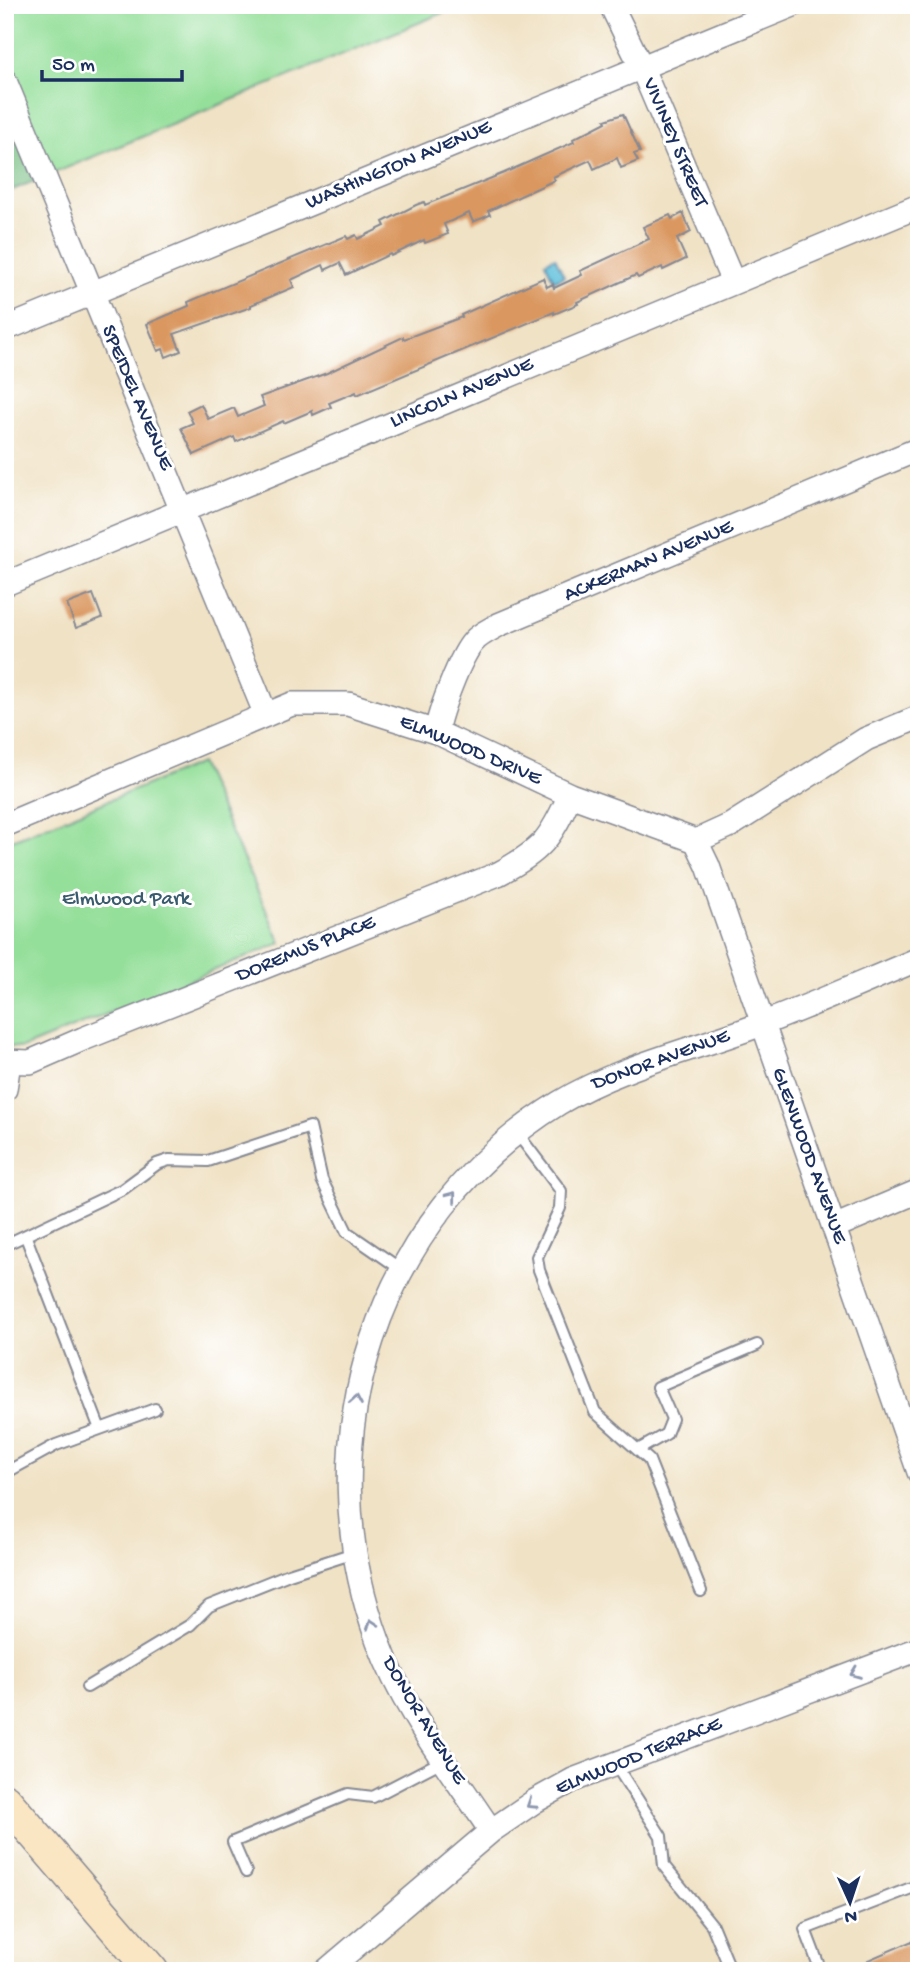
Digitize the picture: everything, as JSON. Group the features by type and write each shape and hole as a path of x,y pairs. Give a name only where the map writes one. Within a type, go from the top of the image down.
{"street":[{"name":"VIVINEY STREET","path":"611,5 641,66 733,282"},
{"name":"WASHINGTON AVENUE","path":"5,329 793,5"},
{"name":"SPEIDEL AVENUE","path":"5,81 266,715"},
{"name":"LINCOLN AVENUE","path":"5,584 919,206"},
{"name":"ACKERMAN AVENUE","path":"436,732 441,709 462,661 475,640 498,625 919,449"},
{"name":"ELMWOOD DRIVE","path":"5,825 292,704 348,704 436,732 570,795 696,841"},
{"path":"696,841 732,825 866,739 919,717"},
{"name":"DOREMUS PLACE","path":"5,1089 7,1061 30,1062 498,874 530,857 547,840 570,795"},
{"name":"GLENWOOD AVENUE","path":"696,841 708,866 761,1025 834,1227 911,1427 919,1472"},
{"name":"DONOR AVENUE","path":"491,1831 398,1686 366,1607 354,1553 349,1516 348,1470 354,1410 371,1340 388,1297 430,1223 459,1187 517,1133 559,1103 600,1080 761,1025 919,959"},
{"path":"834,1227 919,1191"},
{"name":"ELMWOOD TERRACE","path":"326,1971 491,1831 564,1785 919,1649"},
{"path":"5,1800 152,1971"}],"lane":[{"path":"5,1245 123,1189 157,1164 169,1160 208,1161 310,1127 321,1180 347,1231 402,1270"},
{"path":"517,1133 561,1191 560,1208 537,1257 539,1270 595,1412 649,1460 701,1591"},
{"path":"26,1237 100,1429"},
{"path":"638,1450 666,1434 671,1419 658,1388 757,1345"},
{"path":"5,1473 56,1446 155,1409"},
{"path":"87,1687 190,1625 209,1606 289,1574 354,1553"},
{"path":"247,1872 233,1842 348,1794 373,1797 444,1760"},
{"path":"615,1764 661,1836 664,1866 712,1925 731,1971"},
{"path":"821,1971 805,1929 919,1885"}],"green space":[{"path":"5,5 462,5 47,176 5,75"},
{"path":"5,75 47,176 5,193"},
{"name":"Elmwood Park","path":"200,763 281,943 33,1044 21,1048 5,1046 5,843"}],"water":[{"path":"555,257 564,276 554,281 545,262"}],"building":[{"path":"623,114 640,152 634,154 638,161 621,168 617,158 594,169 590,160 553,177 555,180 488,211 490,215 473,222 469,213 444,224 448,234 425,243 424,240 346,275 340,263 325,270 323,265 291,280 294,287 251,307 174,334 181,351 166,357 163,349 158,351 147,324 189,306 188,302 346,236 348,239 356,235 358,239 385,226 383,222 416,205 424,202 425,205 504,173 574,142 573,139 606,122 605,120"},
{"path":"683,213 691,232 677,239 686,259 663,270 662,267 638,278 636,275 577,302 578,304 357,395 356,392 329,403 331,407 313,415 312,411 284,423 283,421 236,442 234,437 194,455 181,428 193,423 187,411 201,404 208,419 234,408 238,417 264,406 260,397 327,373 403,337 404,339 462,317 461,315 543,278 547,287 553,284 554,288 582,275 580,271 649,239 643,227 670,215 672,219"},
{"path":"93,594 102,618 76,628 67,604"},
{"path":"919,1938 919,1971 872,1971 868,1960"}]}
